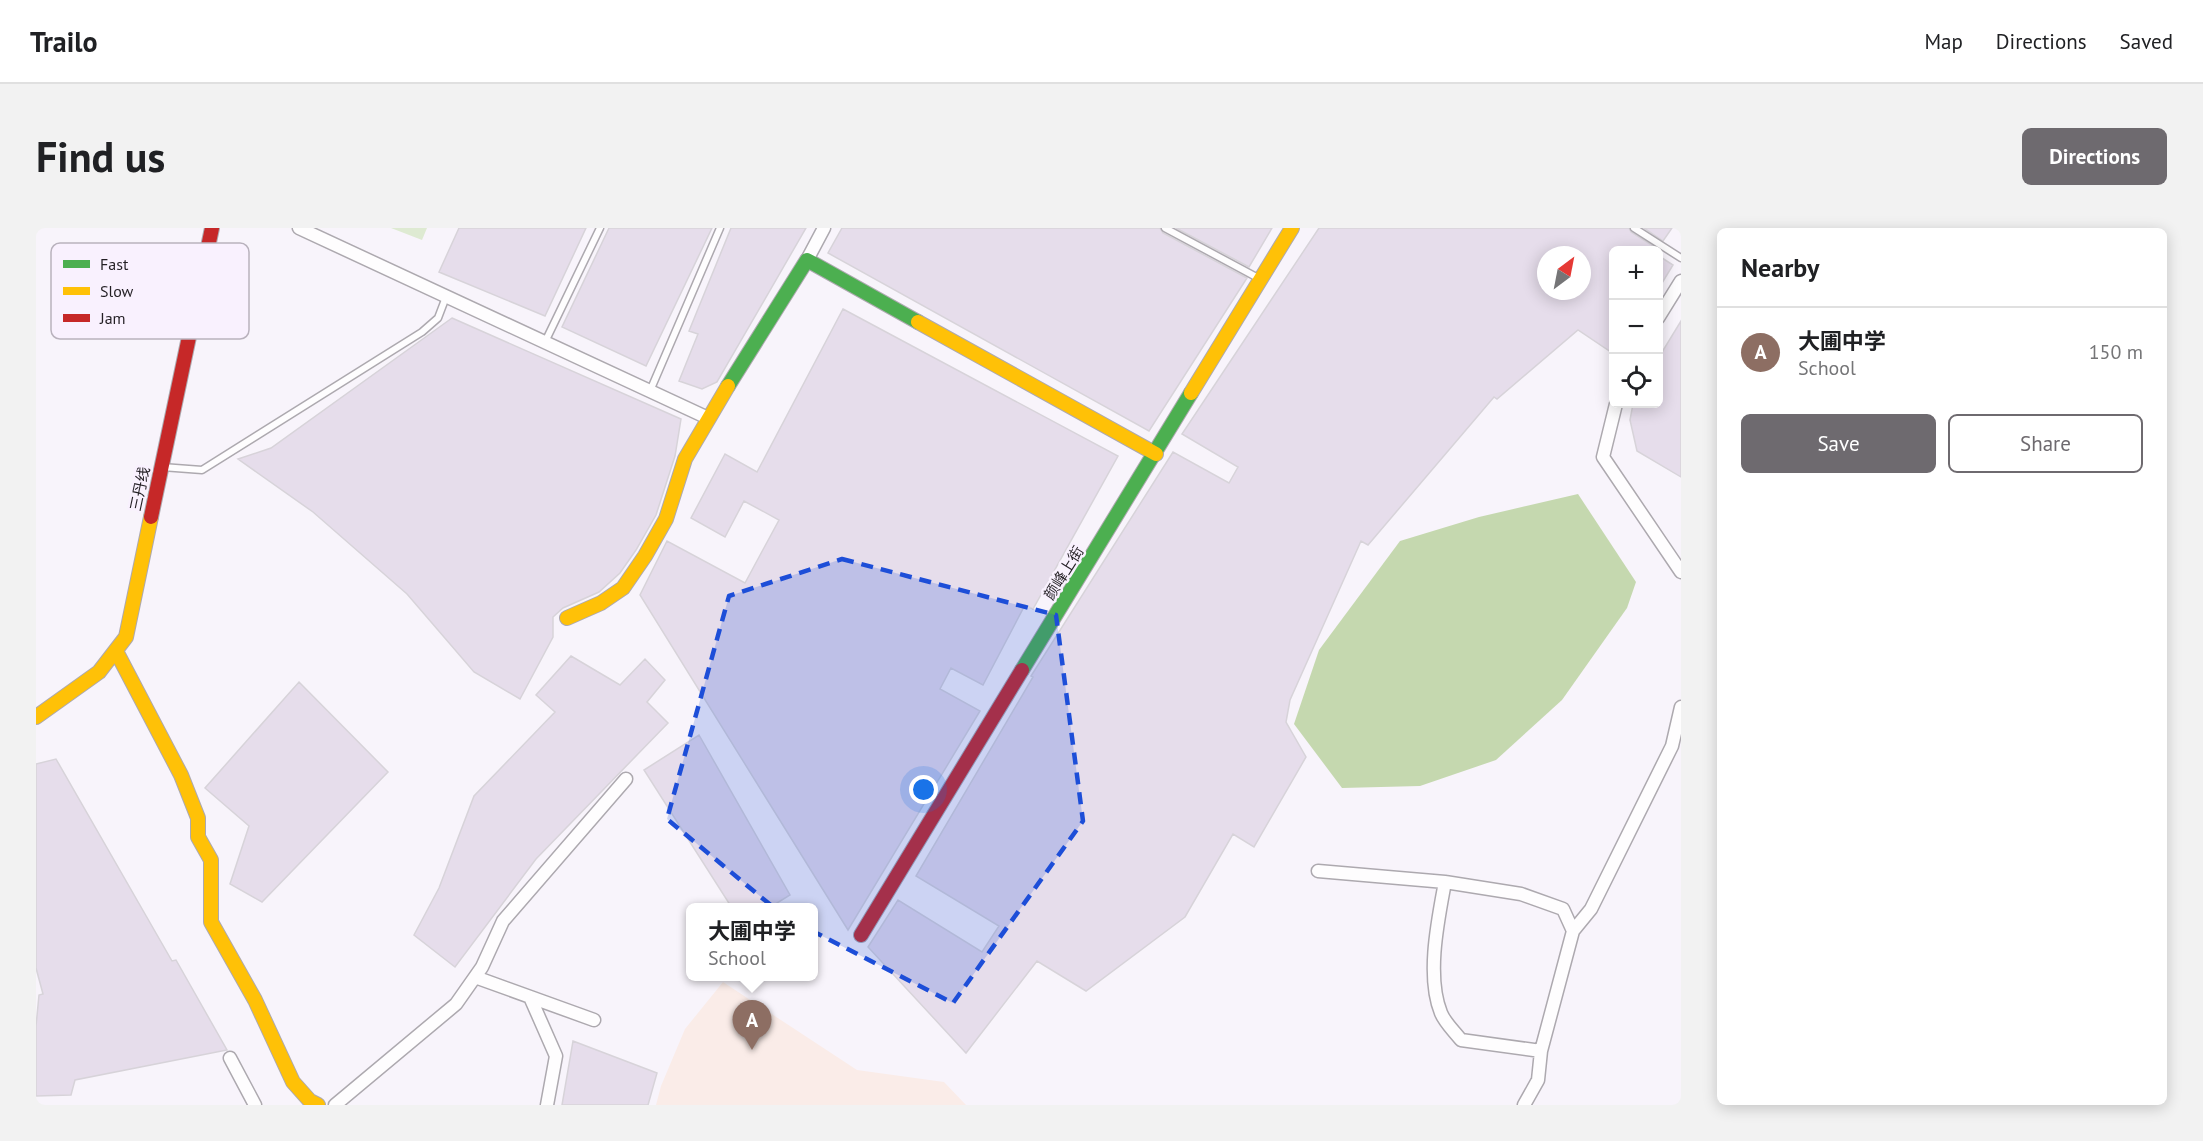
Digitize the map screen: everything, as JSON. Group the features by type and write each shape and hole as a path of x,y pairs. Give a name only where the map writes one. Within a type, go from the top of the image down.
{"street":[{"name":"三丹线","path":"209,243 212,228"},
{"path":"299,228 708,418"},
{"path":"567,618 602,603 623,588 666,519 685,459 708,418 807,260 824,228"},
{"name":"颜峰上街","path":"861,935 1292,228"},
{"path":"807,260 1156,454"},
{"path":"1663,311 1681,281"},
{"name":"三丹线","path":"36,717 99,672 126,637 189,339"},
{"path":"1615,408 1603,457 1681,572"},
{"path":"116,651 181,775 198,818 198,837 211,860 211,922 255,1000 293,1083 310,1101 318,1105"},
{"path":"1524,1105 1538,1080 1541,1052 1574,931 1591,909 1672,746 1681,707"},
{"path":"335,1105 456,1004 482,967 503,921 626,779"},
{"path":"1317,871 1444,882 1521,894 1563,909 1574,931"},
{"path":"1444,882 1433,973 1441,1014 1461,1040 1541,1052"},
{"path":"475,977 594,1020"},
{"path":"530,997 556,1056 548,1105"},
{"path":"230,1058 255,1105"}],"lane":[{"path":"545,342 600,228"},
{"path":"650,391 720,228"},
{"path":"1165,228 1261,279"},
{"path":"1634,228 1681,258"},
{"path":"162,467 202,470 422,332 438,318 446,296"}],"highlighted area":[{"path":"842,559 1056,615 1083,821 953,1003 785,917 667,819 729,596"}],"shaded area":[{"path":"723,982 857,1070 944,1082 966,1105 656,1105 661,1086 685,1029"}],"green space":[{"path":"391,228 427,228 422,240"},
{"path":"1578,494 1636,582 1627,608 1562,700 1496,760 1420,786 1342,788 1294,724 1319,650 1400,541 1479,517"}],"building":[{"path":"459,228 586,228 545,316 439,272"},
{"path":"609,228 712,228 646,366 562,327"},
{"path":"731,228 806,228 717,382 702,389 679,381 698,334 689,331"},
{"path":"842,228 1160,228 1163,233 1247,278 1149,431 828,253"},
{"path":"1176,228 1272,228 1249,267"},
{"path":"1319,228 1629,228 1631,232 1653,246 1609,246 1609,351 1578,330 1497,399 1494,397 1368,545 1361,541 1290,700 1286,722 1306,757 1254,847 1233,834 1185,917 1086,991 1037,961 966,1053 868,947 898,900 982,952 999,926 916,876 1033,677 1031,676 1173,452 1229,483 1238,467 1182,434"},
{"path":"1644,228 1672,228 1663,241"},
{"path":"1663,259 1673,265 1663,281"},
{"path":"843,309 1118,456 1033,609 1025,605 983,685 951,668 940,689 980,711 848,930 640,595 667,541 745,583 779,520 744,501 725,537 691,518 725,454 757,472"},
{"path":"452,318 681,419 675,456 656,515 636,550 620,573 599,592 563,608 553,617 553,637 520,699 474,672 407,594 313,512 238,459 271,448"},
{"path":"1681,321 1681,477 1637,451 1630,420 1632,408 1663,408 1663,350"},
{"path":"571,656 620,685 645,659 665,680 647,702 668,723 536,859 455,967 414,935 439,888 474,796 555,712 536,695"},
{"path":"299,682 388,772 262,902 230,884 249,826 205,788"},
{"path":"699,735 790,895 777,903 729,903 644,770"},
{"path":"56,759 172,961 176,960 227,1050 75,1080 71,1095 36,1096 36,1026 39,995 43,994 36,968 36,764"},
{"path":"573,1041 657,1073 648,1105 562,1105"}],"traffic: fast":[{"path":"728,386 807,260 918,322"},
{"path":"1022,670 1191,393"}],"traffic: slow":[{"path":"1191,393 1292,228"},
{"path":"918,322 1156,454"},
{"path":"567,618 601,603 623,588 666,519 685,459 728,386"},
{"path":"36,717 99,672 126,637 151,517"},
{"path":"116,651 181,775 198,818 198,837 211,860 211,922 255,1000 293,1082 310,1101 318,1105"}],"traffic: jam":[{"path":"209,243 212,228"},
{"path":"151,517 189,339"},
{"path":"861,935 1022,670"}],"place":[{"name":"大圃中学","path":"752,1050"}]}
